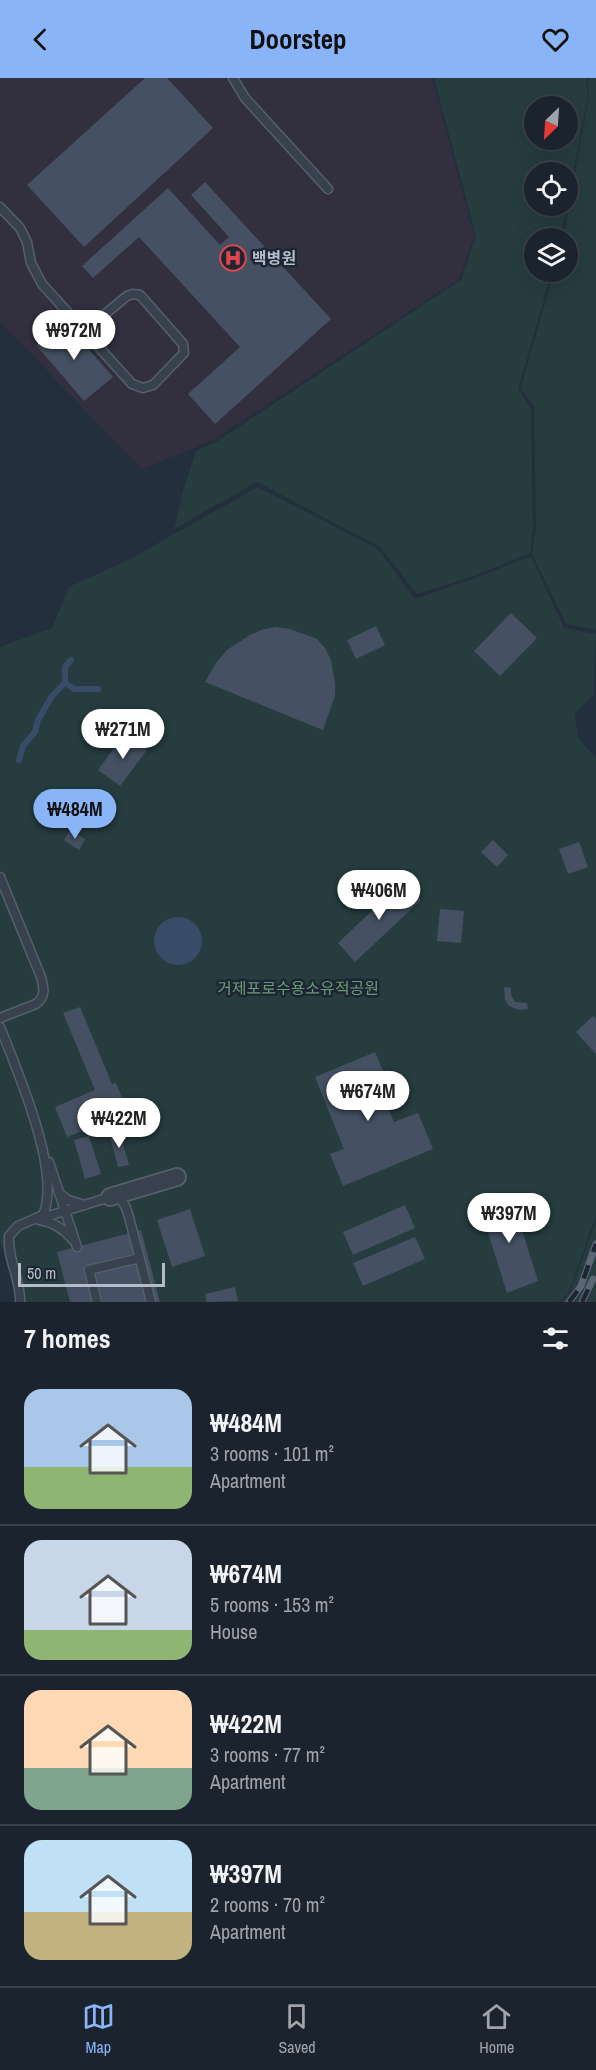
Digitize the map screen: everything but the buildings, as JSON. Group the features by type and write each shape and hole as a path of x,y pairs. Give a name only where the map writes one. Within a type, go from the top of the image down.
{"street":[{"path":"110,1197 177,1177"}],"lane":[{"path":"233,78 244,98 328,189"},
{"path":"0,207 20,228 27,242 31,263 42,284 79,325 136,386 148,388 153,385 184,353 183,344 140,295 127,296 93,324 79,325"},
{"path":"0,877 41,977 44,991 41,1000 36,1004 0,1018"},
{"path":"0,1027 77,1247 68,1233 61,1228 47,1221 35,1220"},
{"path":"35,1220 43,1215 48,1201 48,1179 40,1137"},
{"path":"59,1193 68,1200 86,1205"},
{"path":"0,1233 35,1220 115,1197 124,1204 151,1302"},
{"path":"18,1226 11,1231 8,1243 20,1291 20,1302"},
{"path":"97,1302 89,1270 140,1258"}],"shaded area":[{"name":"백병원","path":"0,78 432,78 474,236 459,279 213,440 142,469 0,322"}],"green space":[{"path":"434,78 586,78 588,96 578,147 578,96 524,96 524,150 578,150 575,162 524,162 524,216 565,216 562,228 524,228 524,282 549,282 518,389 531,409 533,529 530,553 471,577 417,594 380,547 257,482 174,529 196,451 216,442 461,280 476,236"},
{"path":"588,78 596,78 596,630 566,624 532,554 536,528 534,407 521,388 551,282 578,282 578,228 565,228 567,216 578,216 577,162 589,96"},
{"name":"거제포로수용소유적공원","path":"258,487 378,549 415,599 531,556 564,628 596,634 594,695 575,713 578,737 596,759 596,1216 568,1294 558,1302 19,1302 0,1242 0,647 52,628 69,587 128,560"},
{"path":"596,1221 596,1302 561,1302 569,1295"}],"water":[{"path":"173,917 183,917 195,924 202,936 202,946 195,958 183,965 173,965 158,954 154,946 154,936 165,921"}],"waterway":[{"path":"19,760 23,746 35,732 38,720 52,696 65,683 65,667 71,660"},
{"path":"65,683 74,689 98,689"}],"railway":[{"path":"569,1302 581,1286 596,1244"},
{"path":"582,1302 593,1279"}],"place":[{"name":"백병원","path":"233,258"}]}
